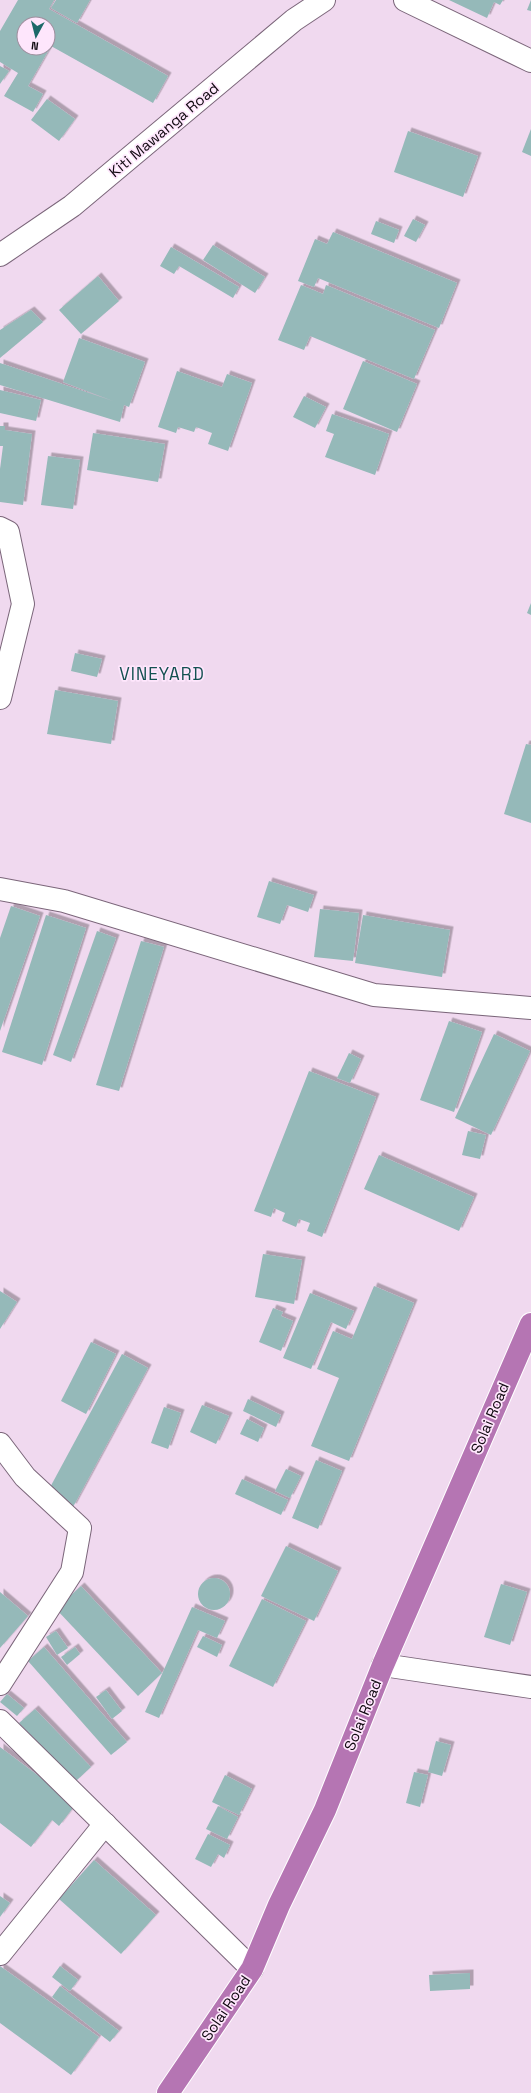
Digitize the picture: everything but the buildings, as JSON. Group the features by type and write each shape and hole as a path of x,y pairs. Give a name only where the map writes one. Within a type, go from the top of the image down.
{"highway":[{"name":"Solai Road","path":"168,2093 252,1969 279,1905 325,1810 383,1665 531,1324"}],"street":[{"name":"Kiti Mawanga Road","path":"0,255 72,206 294,20 324,0"},
{"path":"405,0 531,61"},
{"path":"0,528 8,532 23,604 0,698"},
{"path":"0,888 64,901 374,995 531,1008"},
{"path":"0,1444 25,1477 80,1528 72,1572 0,1684"},
{"path":"383,1665 531,1687"},
{"path":"0,1721 252,1969"},
{"path":"0,1954 104,1824"}],"district":[{"name":"VINEYARD","path":"162,674"}]}
